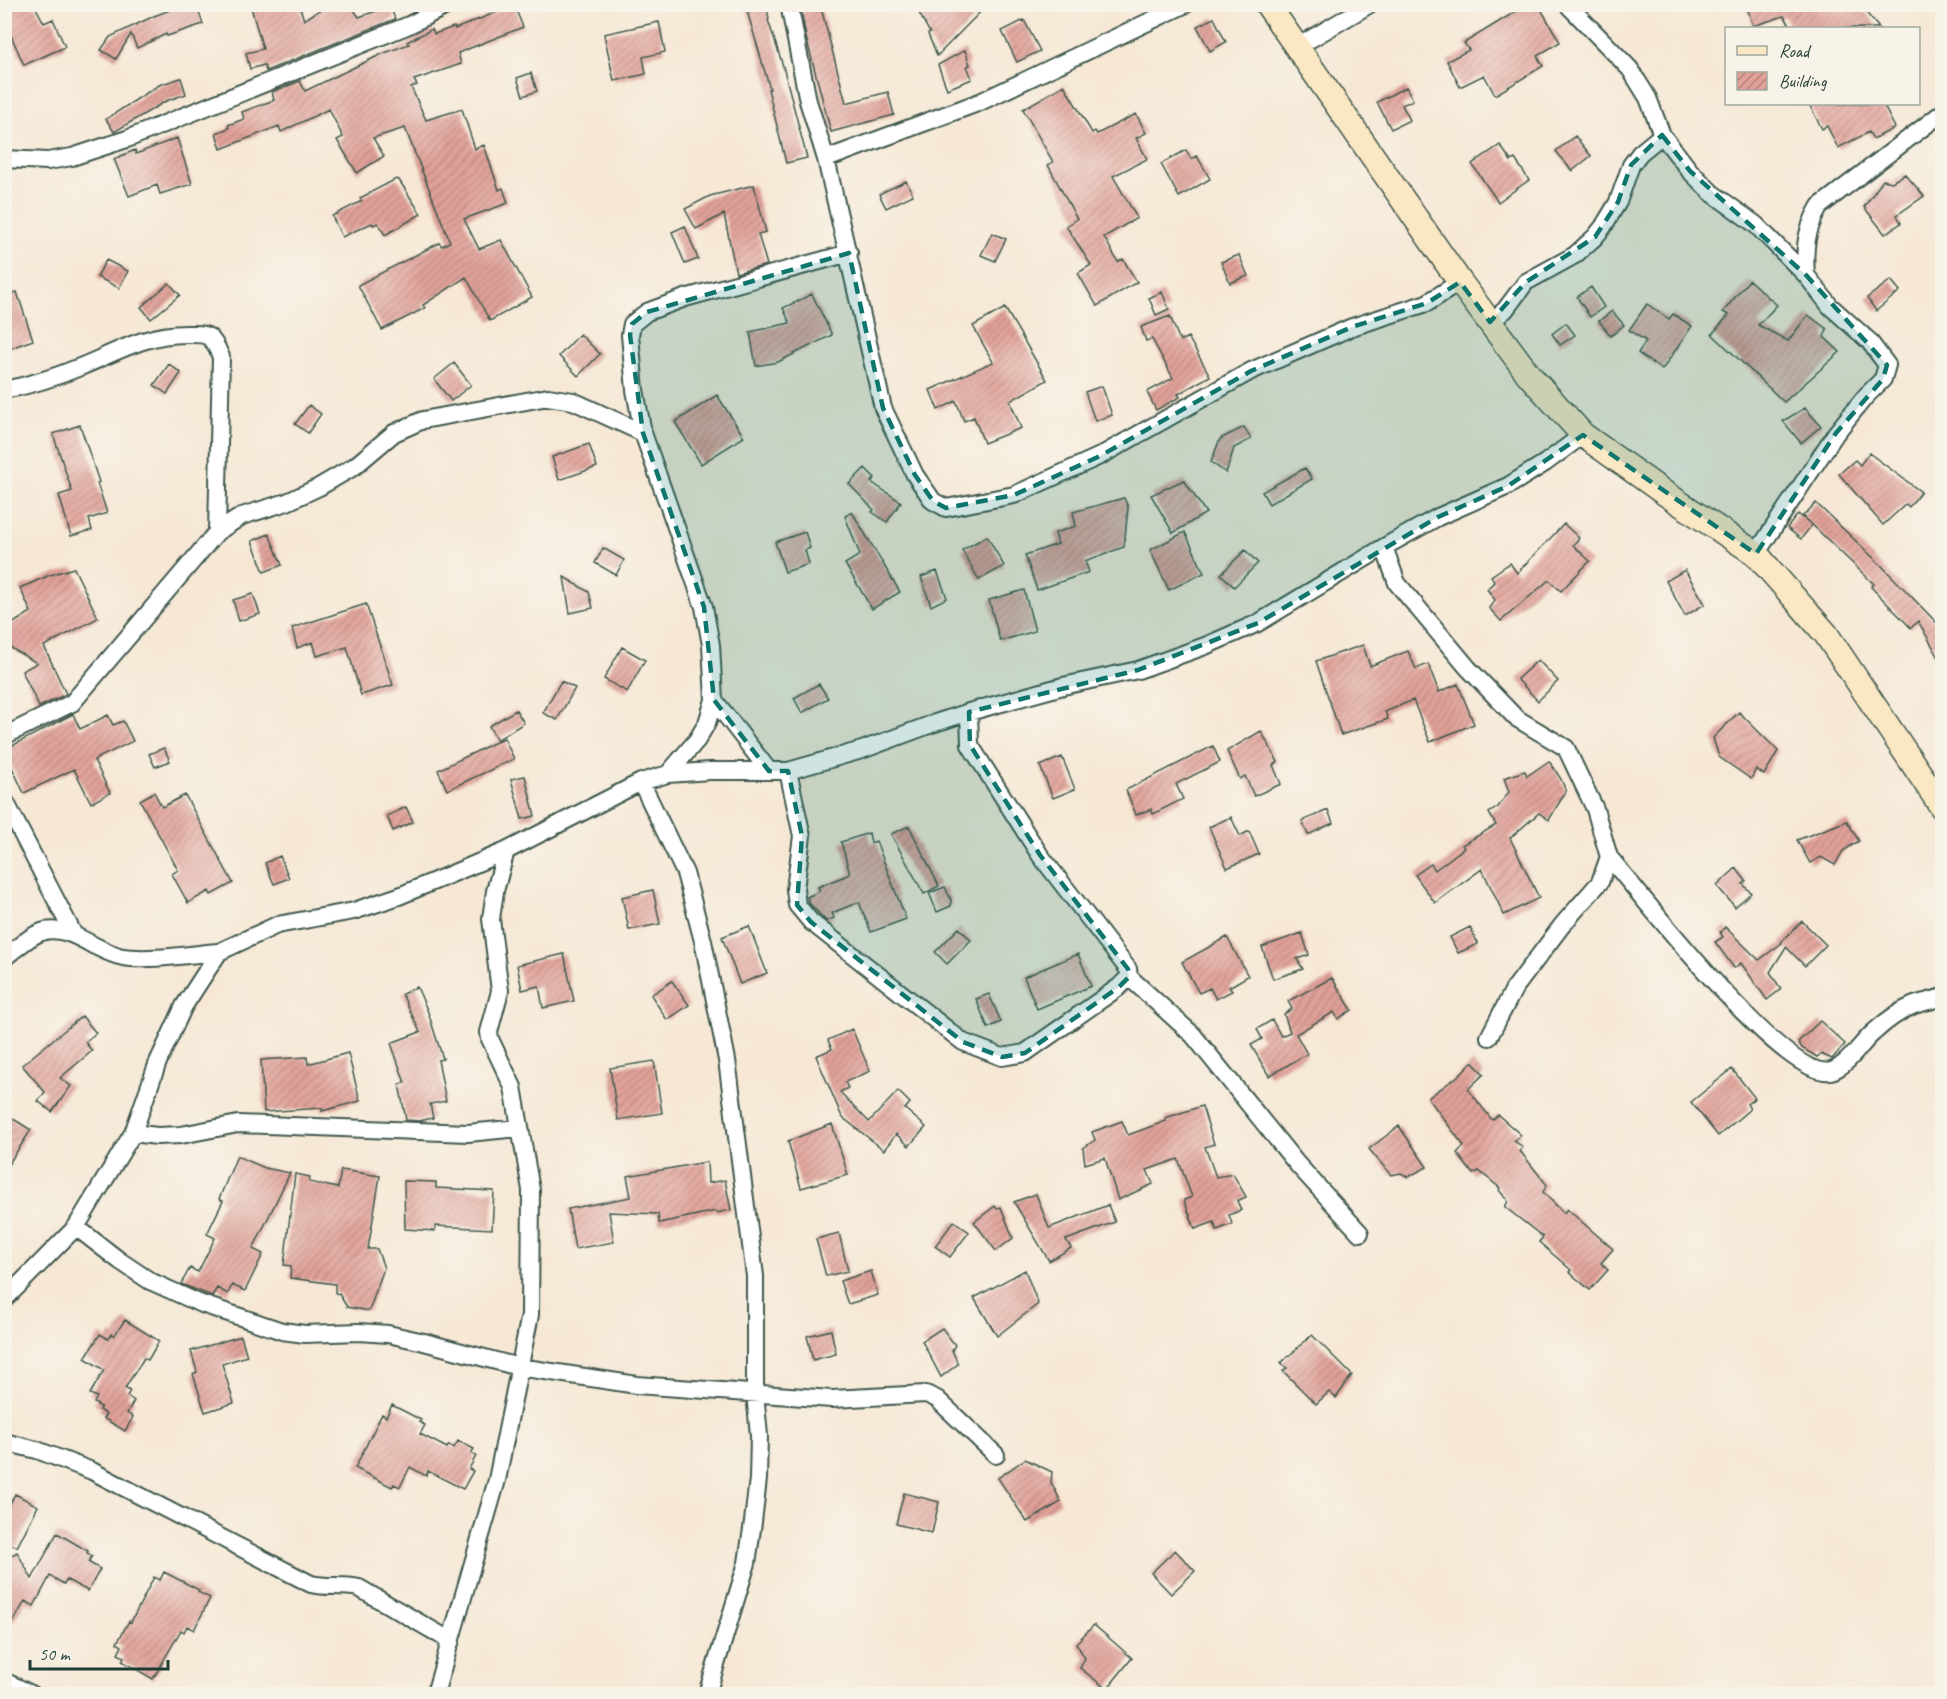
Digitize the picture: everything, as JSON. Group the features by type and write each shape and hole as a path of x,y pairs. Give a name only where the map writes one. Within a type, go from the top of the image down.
{"main road":[{"path":"1268,4 1460,282 1529,375 1583,435 1756,554 1826,634 1942,807"}],"street":[{"path":"4,159 48,161 72,157 128,139 409,25 450,4"},
{"path":"789,4 808,101 826,159 849,253 883,408 915,475 933,501 946,508 1014,495 1100,456 1251,371 1352,327 1427,303 1460,282"},
{"path":"826,159 980,102 1186,4"},
{"path":"1297,47 1370,4"},
{"path":"1567,4 1630,69 1648,98 1662,135 1673,152 1712,193 1755,224 1806,275 1830,306 1869,341 1887,365 1883,379 1836,433 1756,554"},
{"path":"1806,275 1806,238 1812,219 1820,206 1942,113"},
{"path":"1490,322 1505,310 1526,282 1575,255 1595,237 1613,212 1631,165 1650,143 1662,135"},
{"path":"668,774 697,740 707,723 714,700 711,645 704,607 643,433 635,390 630,335 632,324 647,312 685,298 849,253"},
{"path":"4,390 28,385 81,367 134,342 169,334 198,334 208,337 215,344 221,357 217,532"},
{"path":"4,736 72,703 217,532 242,516 287,502 319,487 354,466 394,433 423,420 548,397 573,401 643,433"},
{"path":"4,958 36,933 48,929 73,933 110,954 123,957 139,958 219,952 277,925 354,911 399,896 506,851 641,782 668,774 710,771 788,771 862,750 969,712 1064,686 1138,670 1205,646 1258,623 1438,517 1508,486 1583,435"},
{"path":"1384,547 1397,583 1468,668 1516,718 1566,748 1595,808 1609,857 1702,969 1773,1040 1813,1068 1824,1072 1834,1070 1874,1032 1896,1015 1912,1005 1942,997"},
{"path":"714,700 769,771"},
{"path":"969,712 970,745 1040,855 1128,969 1129,977 1193,1035 1297,1164 1360,1233"},
{"path":"788,771 802,836 795,889 797,905 811,922 963,1042 1002,1057 1024,1053 1119,987 1129,977"},
{"path":"641,782 685,873 703,941 727,1060 755,1276 758,1479 747,1563 707,1695"},
{"path":"4,799 73,933"},
{"path":"440,1692 451,1641 497,1480 530,1315 531,1190 513,1087 490,1039 489,1032 499,998 500,985 491,919 495,891 506,851"},
{"path":"1488,1037 1520,981 1563,924 1600,882 1609,857"},
{"path":"4,1300 76,1227 133,1132 158,1062 184,1006 219,952"},
{"path":"133,1132 158,1136 181,1135 238,1124 468,1133 519,1128"},
{"path":"76,1227 150,1281 198,1304 282,1331 305,1334 359,1332 388,1335 519,1367 637,1385 831,1399 926,1394 937,1399 996,1455"},
{"path":"4,1442 37,1450 92,1471 311,1584 328,1588 343,1585 358,1588 451,1641"},
{"path":"4,1682 31,1695"}],"highlighted area":[{"path":"1662,135 1690,171 1806,275 1887,365 1883,379 1836,433 1756,554 1583,435 1508,486 1438,517 1258,623 1138,670 969,712 970,745 1040,855 1128,969 1129,977 1119,987 1025,1053 1002,1057 963,1042 811,922 797,905 802,836 788,771 769,771 714,700 704,607 643,433 630,335 632,324 647,312 849,253 883,408 915,475 933,501 946,508 1014,495 1100,456 1251,371 1352,327 1427,303 1460,282 1490,322 1526,282 1595,237 1618,202 1631,165"}],"building":[{"path":"4,4 34,4 44,23 53,19 65,47 24,65 9,31 4,33"},
{"path":"186,4 196,4 203,24 167,36 166,34 137,48 131,34 116,59 101,50 110,37"},
{"path":"250,4 299,4 304,20 329,4 350,4 359,17 390,6 395,19 266,71 264,65 250,69 246,53 263,49"},
{"path":"745,4 766,4 768,20 783,66 807,158 786,163 768,89 770,89"},
{"path":"800,4 820,4 846,103 888,92 894,115 831,132 806,37"},
{"path":"914,4 988,4 937,56 928,34 930,33"},
{"path":"1528,4 1538,4 1560,42 1537,56 1543,66 1495,95 1484,75 1460,87 1447,61 1469,50 1464,43"},
{"path":"1746,4 1859,4 1878,27 1791,27 1784,16 1753,26"},
{"path":"514,5 523,27 458,53 461,64 414,80 417,85 411,87 426,120 462,109 475,149 484,145 499,190 503,188 508,203 464,219 479,249 501,240 532,297 490,321 466,277 423,305 425,308 382,330 358,285 439,243 442,246 450,242 405,128 373,138 384,156 357,173 337,140 343,137 329,109 281,132 279,126 221,149 216,133 244,119 242,112 274,100 272,92 300,81 305,91 382,54 409,44 407,42 432,29 434,34 454,27 455,29"},
{"path":"1214,18 1226,42 1210,51 1197,26"},
{"path":"1024,20 1040,51 1017,62 1002,31"},
{"path":"659,22 665,52 643,57 646,74 614,81 604,34"},
{"path":"965,50 970,65 967,66 972,79 947,89 938,65"},
{"path":"531,73 537,91 523,96 517,78"},
{"path":"181,78 186,94 166,101 114,132 106,119 159,85"},
{"path":"1064,85 1092,133 1095,131 1097,134 1136,114 1146,133 1136,138 1147,159 1113,176 1137,218 1104,237 1118,262 1123,259 1137,282 1097,306 1078,273 1091,265 1066,226 1077,219 1048,165 1053,162 1023,109"},
{"path":"1406,87 1413,100 1402,105 1410,120 1391,129 1377,102"},
{"path":"1810,105 1884,105 1895,128 1873,139 1869,132 1838,148 1827,126 1822,129"},
{"path":"1575,136 1591,156 1572,171 1556,151"},
{"path":"177,138 192,184 160,194 157,185 129,196 114,159 135,150 136,154"},
{"path":"1500,145 1511,161 1515,159 1529,180 1498,202 1472,164"},
{"path":"1186,150 1191,159 1197,156 1210,179 1179,197 1161,164"},
{"path":"1905,174 1924,196 1897,215 1901,223 1885,234 1864,207 1883,180 1892,182"},
{"path":"396,179 399,180 421,214 385,235 378,223 373,225 372,223 342,237 332,216 362,201 360,198"},
{"path":"906,181 913,195 886,208 879,194"},
{"path":"754,185 766,232 758,234 767,265 736,273 724,214 696,229 685,209 710,196"},
{"path":"685,226 698,259 685,264 672,232"},
{"path":"992,233 1006,239 995,261 981,255"},
{"path":"1239,255 1248,276 1230,283 1221,262"},
{"path":"106,260 128,271 119,288 97,277"},
{"path":"1749,280 1777,305 1758,325 1788,341 1808,315 1827,329 1824,337 1840,352 1784,402 1712,334 1729,315 1723,312"},
{"path":"1891,280 1900,291 1876,311 1867,298"},
{"path":"169,283 180,295 151,319 141,307"},
{"path":"1591,287 1604,307 1590,317 1577,297"},
{"path":"17,292 33,340 8,349 4,339 4,296"},
{"path":"1162,292 1169,309 1156,315 1149,298"},
{"path":"812,294 832,335 778,362 756,366 750,332 790,323 783,308"},
{"path":"1647,304 1669,319 1673,314 1692,326 1662,370 1638,353 1646,341 1629,330"},
{"path":"1005,308 1047,380 1010,401 1021,428 984,443 974,417 964,421 956,401 938,410 930,390 993,362 973,326"},
{"path":"1612,311 1624,325 1611,336 1599,321"},
{"path":"1170,316 1180,341 1188,337 1210,376 1178,394 1180,397 1156,410 1147,392 1173,378 1152,339 1146,341 1141,327"},
{"path":"1566,323 1575,335 1560,345 1552,334"},
{"path":"580,334 600,354 578,376 559,356"},
{"path":"454,363 471,385 451,401 434,379"},
{"path":"169,364 181,373 167,394 154,385"},
{"path":"1102,386 1112,415 1095,421 1085,392"},
{"path":"717,395 744,437 701,464 675,422"},
{"path":"309,405 321,414 308,433 295,424"},
{"path":"1805,408 1821,426 1801,443 1783,421"},
{"path":"80,425 107,513 89,519 92,530 71,536 59,495 72,491 53,434"},
{"path":"1244,427 1251,439 1234,448 1226,473 1211,462 1220,439"},
{"path":"589,444 597,467 559,480 552,457"},
{"path":"1869,453 1921,492 1909,507 1906,504 1883,525 1839,474 1855,460 1860,465"},
{"path":"865,468 875,478 871,482 901,502 887,522 872,512 874,510 849,484"},
{"path":"1305,468 1312,479 1269,504 1262,492"},
{"path":"1184,480 1206,513 1173,533 1151,495"},
{"path":"1124,498 1128,507 1124,547 1085,561 1089,572 1037,590 1025,555 1058,544 1055,533 1076,526 1073,512"},
{"path":"1816,503 1936,622 1942,618 1942,663 1918,621 1911,628 1871,587 1874,584 1803,516"},
{"path":"852,512 900,592 872,609 845,564 860,555 845,516"},
{"path":"1798,514 1812,525 1801,539 1787,528"},
{"path":"1564,524 1579,538 1573,545 1590,561 1561,591 1549,580 1501,621 1489,608 1495,600 1487,589 1494,582 1491,576 1510,563 1517,573"},
{"path":"805,532 810,548 805,550 809,564 785,572 775,542"},
{"path":"1185,532 1204,573 1169,590 1150,550"},
{"path":"269,534 282,565 264,572 252,541"},
{"path":"987,536 1004,566 979,580 962,550"},
{"path":"603,548 624,560 616,575 595,563"},
{"path":"1245,550 1258,563 1234,587 1221,574"},
{"path":"74,568 98,618 44,646 66,694 39,707 22,671 37,663 4,644 4,637 10,625 31,612 20,588"},
{"path":"1685,570 1705,604 1685,616 1666,581"},
{"path":"937,571 947,598 931,606 921,577"},
{"path":"564,577 589,592 593,608 570,613"},
{"path":"1024,590 1035,631 1000,641 989,600"},
{"path":"253,594 260,614 239,621 233,600"},
{"path":"366,604 393,685 361,695 347,647 317,656 313,642 297,648 292,628"},
{"path":"1363,645 1370,666 1408,651 1416,669 1428,664 1439,692 1458,684 1474,724 1430,742 1413,700 1385,712 1388,719 1341,735 1316,661"},
{"path":"622,647 645,660 627,692 604,679"},
{"path":"1538,660 1558,681 1538,701 1517,679"},
{"path":"561,681 575,688 557,720 543,713"},
{"path":"819,684 828,698 802,713 794,698"},
{"path":"516,710 524,723 497,740 489,726"},
{"path":"1739,712 1778,751 1764,775 1756,769 1751,779 1719,757 1713,738"},
{"path":"73,714 80,729 108,715 113,725 123,721 133,741 94,760 110,793 91,803 74,769 24,793 4,750"},
{"path":"1261,731 1278,762 1273,765 1281,784 1254,796 1245,776 1240,779 1227,751"},
{"path":"504,738 514,759 447,790 438,770"},
{"path":"1213,746 1220,762 1176,784 1183,799 1153,814 1151,809 1136,815 1126,790"},
{"path":"164,748 170,761 155,767 149,754"},
{"path":"1062,757 1075,789 1053,798 1040,766"},
{"path":"1549,761 1566,791 1549,820 1539,813 1510,838 1539,898 1504,915 1482,869 1435,903 1415,875 1431,864 1435,870 1464,848 1462,845 1496,825 1489,813 1498,807 1509,792 1504,778 1525,771 1527,776"},
{"path":"525,776 535,816 522,819 511,779"},
{"path":"154,792 162,807 185,795 233,883 211,895 209,891 188,903 172,874 178,870 140,800"},
{"path":"406,807 413,822 393,831 387,816"},
{"path":"1328,810 1333,823 1308,835 1302,821"},
{"path":"1231,817 1240,836 1249,831 1259,854 1227,868 1209,827"},
{"path":"1847,821 1859,841 1843,851 1835,865 1821,857 1810,863 1797,840"},
{"path":"909,826 939,886 924,894 891,834"},
{"path":"869,833 871,843 876,841 906,919 871,932 859,902 832,913 834,918 826,921 810,904 807,897 820,891 818,887 850,874 841,842"},
{"path":"280,856 289,878 274,884 265,863"},
{"path":"1736,868 1746,881 1743,884 1751,893 1735,907 1717,886"},
{"path":"945,887 951,900 951,906 937,912 929,893"},
{"path":"653,890 660,924 629,930 622,897"},
{"path":"1802,921 1826,945 1805,966 1786,947 1770,972 1781,989 1767,1000 1741,963 1734,968 1715,942 1723,937 1720,932 1725,927 1759,960 1782,943"},
{"path":"749,926 767,973 740,984 722,937"},
{"path":"1470,927 1478,944 1458,953 1450,937"},
{"path":"959,928 971,940 947,964 935,952"},
{"path":"1302,933 1309,955 1297,959 1303,969 1273,979 1262,947"},
{"path":"1227,937 1248,976 1229,987 1232,991 1216,999 1210,988 1199,993 1182,962"},
{"path":"564,954 574,1001 543,1008 539,986 522,990 517,965"},
{"path":"1078,954 1091,986 1037,1009 1024,977"},
{"path":"1332,978 1352,1010 1338,1019 1334,1012 1296,1034 1307,1054 1269,1076 1251,1045 1262,1039 1257,1029 1272,1020 1281,1036 1290,1032 1284,1014 1292,1009 1288,1001"},
{"path":"672,981 689,1005 667,1020 651,995"},
{"path":"417,987 428,1012 443,1059 438,1060 446,1101 430,1104 433,1118 419,1121 406,1120 399,1084 405,1083 391,1043 420,1032 402,994"},
{"path":"989,994 1001,1022 988,1028 976,999"},
{"path":"82,1016 96,1033 85,1042 92,1051 60,1078 71,1086 52,1112 38,1101 45,1092 22,1065"},
{"path":"1820,1021 1845,1044 1832,1059 1821,1054 1817,1057 1802,1048 1798,1042"},
{"path":"852,1029 870,1071 845,1082 848,1088 840,1092 869,1122 898,1091 910,1103 905,1109 926,1127 909,1146 896,1134 884,1150 842,1117 816,1056 832,1049 828,1040"},
{"path":"348,1053 360,1101 322,1111 322,1108 264,1112 261,1060 307,1057 308,1064"},
{"path":"654,1061 662,1113 618,1120 610,1068"},
{"path":"1472,1062 1484,1074 1468,1089 1492,1120 1498,1115 1521,1135 1514,1141 1523,1147 1520,1151 1547,1185 1543,1192 1564,1213 1567,1209 1613,1249 1601,1263 1608,1270 1590,1290 1539,1242 1543,1237 1505,1207 1508,1201 1499,1190 1500,1188 1479,1171 1473,1174 1457,1153 1464,1146 1428,1098 1458,1076"},
{"path":"1732,1069 1755,1098 1747,1104 1750,1109 1718,1136 1691,1102"},
{"path":"1202,1106 1214,1144 1205,1147 1216,1177 1233,1174 1246,1197 1237,1201 1241,1210 1229,1215 1232,1224 1217,1230 1214,1222 1195,1229 1184,1200 1192,1197 1178,1159 1147,1170 1153,1184 1118,1200 1105,1158 1085,1164 1083,1148 1095,1140 1092,1132 1122,1121 1128,1135 1166,1121 1165,1118"},
{"path":"4,1113 31,1130 4,1171"},
{"path":"832,1124 848,1175 801,1188 788,1141"},
{"path":"1399,1126 1427,1167 1408,1177 1401,1173 1391,1175 1369,1149"},
{"path":"237,1156 265,1168 290,1173 253,1249 263,1254 245,1291 232,1285 228,1294 217,1288 212,1296 181,1284 190,1268 198,1272 215,1238 207,1234 223,1201 219,1199"},
{"path":"707,1162 708,1183 725,1180 731,1210 659,1223 658,1214 609,1212 614,1242 575,1249 568,1209 631,1197 627,1176"},
{"path":"341,1170 380,1176 368,1249 377,1249 384,1268 369,1311 347,1307 339,1294 335,1293 335,1284 290,1278 291,1266 284,1265 295,1174 310,1177 309,1182 338,1188"},
{"path":"404,1181 436,1182 436,1188 494,1191 492,1229 435,1226 435,1231 405,1229"},
{"path":"1036,1194 1049,1228 1108,1205 1115,1222 1066,1240 1071,1248 1049,1261 1014,1202"},
{"path":"995,1206 997,1209 1001,1207 1013,1238 996,1251 974,1222"},
{"path":"954,1221 969,1232 950,1257 935,1246"},
{"path":"839,1233 848,1271 826,1276 816,1239"},
{"path":"1025,1270 1038,1304 997,1336 974,1298"},
{"path":"871,1271 878,1295 848,1304 840,1281"},
{"path":"125,1320 159,1341 148,1360 144,1358 125,1388 130,1391 127,1396 134,1401 127,1413 133,1417 125,1431 103,1418 106,1414 94,1403 97,1397 90,1394 104,1370 85,1358 100,1334 108,1339 111,1334 114,1336"},
{"path":"942,1328 955,1345 952,1350 958,1364 941,1377 922,1341"},
{"path":"831,1330 836,1354 813,1360 807,1336"},
{"path":"1312,1335 1352,1375 1336,1398 1329,1392 1316,1404 1283,1371 1287,1368 1281,1363"},
{"path":"241,1336 247,1356 222,1364 234,1403 205,1412 193,1374 197,1372 191,1351"},
{"path":"392,1405 421,1420 419,1422 425,1425 420,1434 447,1448 449,1445 454,1448 458,1441 474,1449 471,1453 476,1456 469,1469 473,1471 463,1489 428,1471 426,1476 410,1467 400,1487 394,1484 392,1487 355,1468 382,1414 386,1417"},
{"path":"1025,1459 1052,1472 1051,1482 1061,1502 1027,1522 998,1478"},
{"path":"904,1493 939,1502 932,1533 896,1524"},
{"path":"15,1494 38,1506 17,1547 4,1541 4,1515"},
{"path":"57,1533 88,1551 87,1553 92,1556 88,1562 100,1569 88,1591 67,1580 64,1584 50,1576 34,1606 25,1601 14,1621 4,1616 4,1560 17,1552 32,1579"},
{"path":"1175,1550 1195,1571 1171,1594 1151,1573"},
{"path":"164,1572 210,1598 194,1630 187,1626 184,1632 181,1630 153,1679 122,1661 124,1657 118,1654 122,1646 117,1643 129,1621 131,1622 154,1577 160,1580"},
{"path":"1094,1625 1132,1658 1107,1689 1080,1668 1085,1658 1076,1643"}]}
